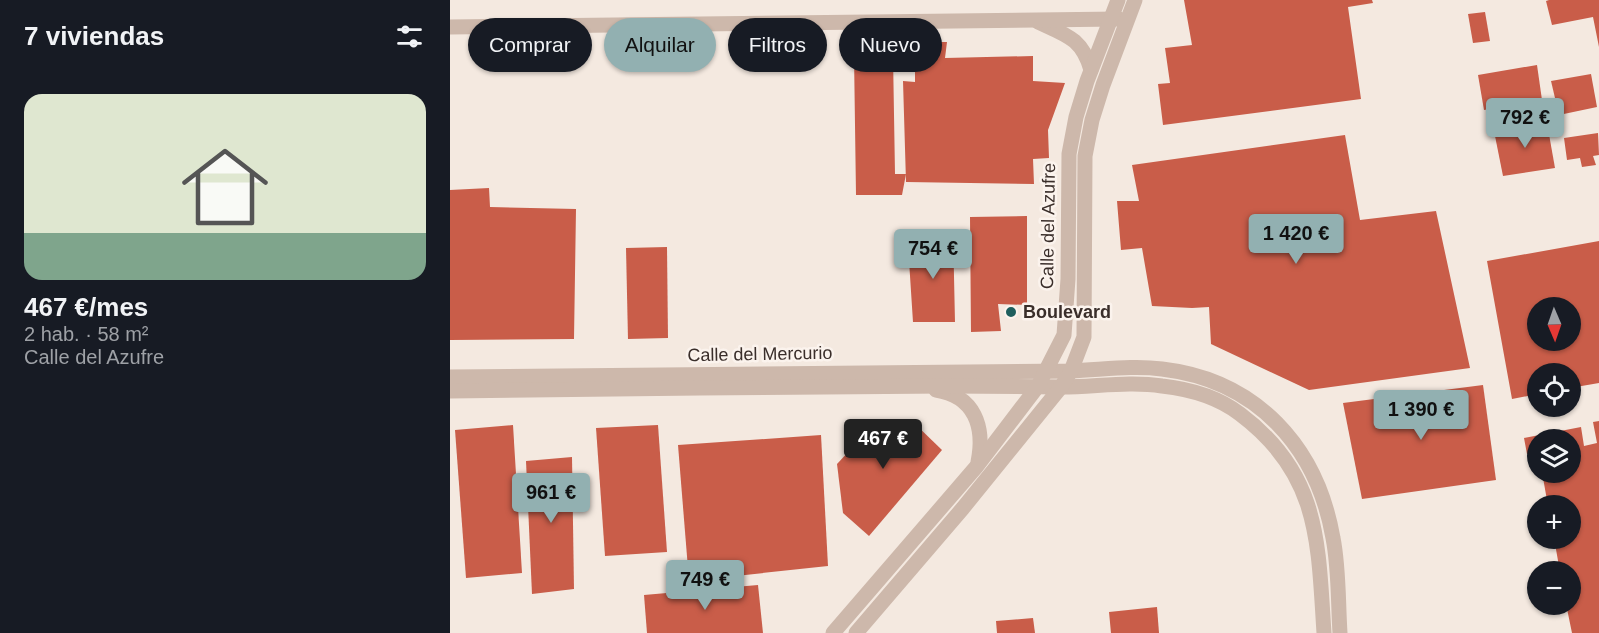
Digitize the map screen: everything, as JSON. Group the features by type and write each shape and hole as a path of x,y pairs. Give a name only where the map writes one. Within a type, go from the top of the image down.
{"street":[{"name":"Calle del Azufre","path":"833,633 977,466 1038,386 1064,335 1068,279 1069,154 1076,117 1091,70 1119,0"},
{"name":"Calle del Azufre","path":"856,633 963,507 1061,387 1071,371 1084,337 1085,156 1092,120 1135,0"},
{"path":"450,27 1128,19"},
{"path":"1032,20 1074,39 1087,57 1091,70"},
{"name":"Calle del Mercurio","path":"450,377 1162,369 1207,378 1246,398 1280,426 1308,462 1325,501 1334,540 1340,633"},
{"name":"Calle del Mercurio","path":"450,391 1160,385 1202,394 1237,412 1269,438 1294,470 1310,506 1318,542 1324,633"},
{"path":"913,386 948,392 971,408 978,424 981,445 977,466"}],"building":[{"path":"1184,0 1372,0 1373,3 1348,7 1361,99 1163,125 1158,84 1170,83 1165,48 1192,45"},
{"path":"1599,0 1599,47 1593,17 1552,25 1546,1"},
{"path":"1485,12 1490,41 1473,43 1468,14"},
{"path":"942,42 947,42 945,58 1033,56 1033,81 1065,83 1048,130 1049,158 1033,159 1034,184 906,182 903,81 915,82 915,72 942,72"},
{"path":"1537,65 1542,100 1484,110 1478,75"},
{"path":"854,72 893,72 895,174 906,174 902,195 856,195"},
{"path":"1591,74 1597,107 1559,115 1551,81"},
{"path":"1547,123 1555,168 1503,176 1494,131"},
{"path":"1598,133 1599,155 1593,156 1596,165 1582,167 1580,158 1567,160 1564,138"},
{"path":"1345,135 1360,220 1436,211 1470,368 1309,390 1211,344 1209,307 1152,306 1142,248 1121,250 1117,201 1139,201 1132,165"},
{"path":"489,188 490,207 576,209 574,339 450,340 450,190"},
{"path":"1027,216 1027,305 998,304 1001,331 971,332 970,217"},
{"path":"937,230 953,230 955,322 913,322 908,245 937,244"},
{"path":"1599,241 1599,383 1581,386 1581,363 1527,363 1527,396 1512,399 1487,261"},
{"path":"667,247 668,338 628,339 626,248"},
{"path":"1483,385 1496,480 1362,499 1343,403"},
{"path":"877,421 912,421 942,450 869,536 843,513 837,464"},
{"path":"1599,421 1599,633 1572,633 1568,615 1581,615 1581,561 1558,561 1556,549 1581,549 1581,495 1546,495 1544,483 1581,483 1581,429 1571,429 1581,427 1584,446 1597,443 1593,422"},
{"path":"513,425 522,573 466,578 455,430"},
{"path":"658,425 667,552 605,556 596,428"},
{"path":"821,435 828,566 689,581 678,445"},
{"path":"1527,437 1527,454 1524,438"},
{"path":"572,457 574,589 532,594 526,461"},
{"path":"758,585 763,633 647,633 644,595"},
{"path":"1157,607 1159,633 1111,633 1109,612"},
{"path":"1033,618 1035,633 997,633 996,621"}],"place":[{"name":"Boulevard","path":"1011,312"}]}
